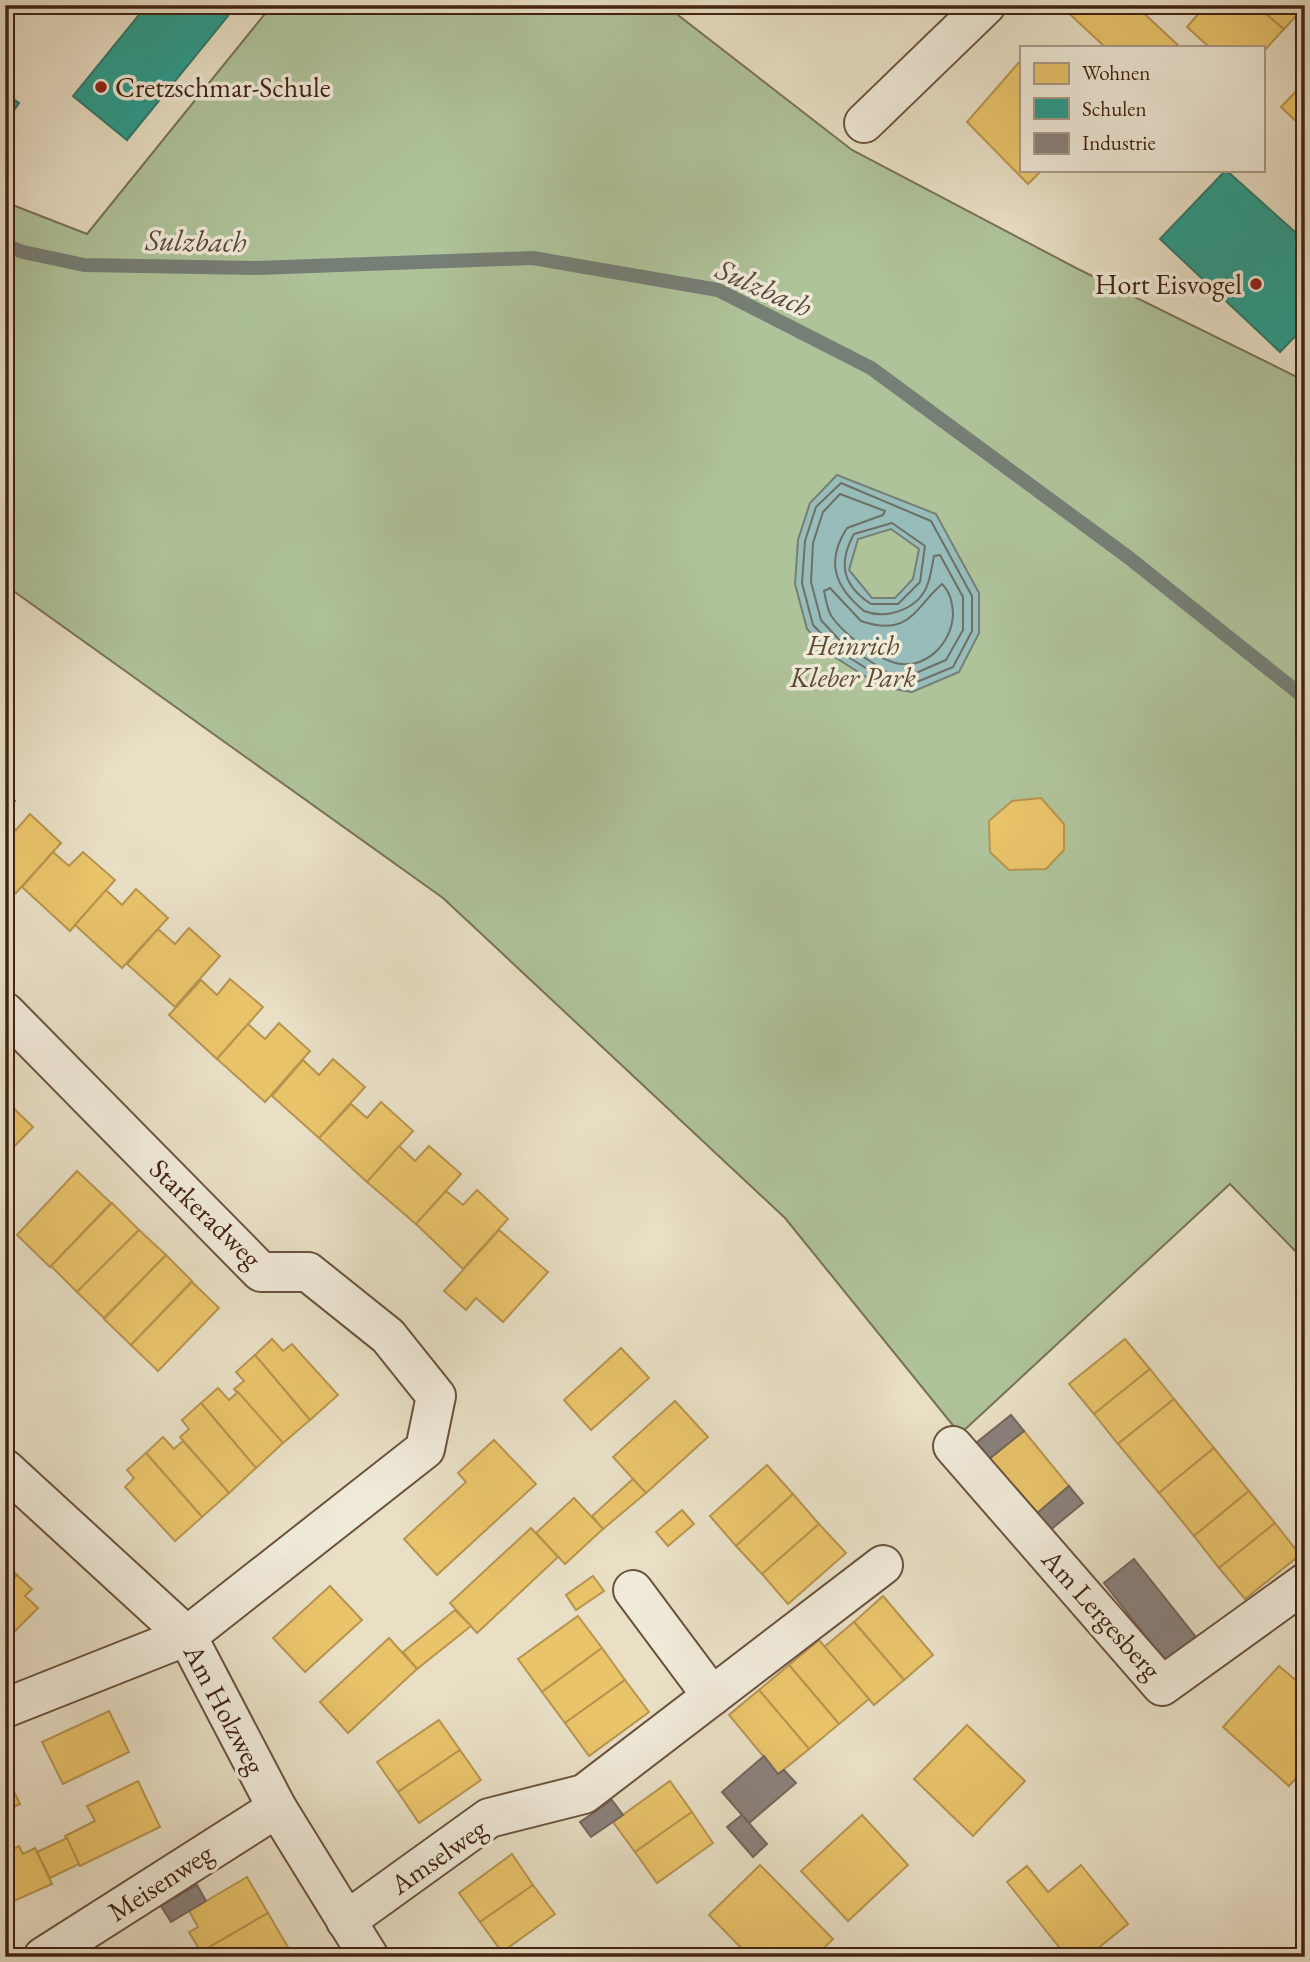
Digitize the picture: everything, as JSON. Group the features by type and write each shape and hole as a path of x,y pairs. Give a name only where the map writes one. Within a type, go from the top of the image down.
{"street":[{"path":"863,123 986,5"},
{"name":"Starkeradweg","path":"5,1012 261,1272 308,1272 388,1336 436,1396 425,1449 187,1636"},
{"name":"Am Lergesberg","path":"953,1446 1162,1686 1305,1583"},
{"name":"Am Holzweg","path":"5,1469 187,1636 277,1808 369,1957"},
{"name":"Amselweg","path":"346,1921 489,1818 584,1794 883,1565"},
{"path":"633,1590 712,1696"},
{"path":"5,1709 187,1636"},
{"name":"Meisenweg","path":"43,1957 277,1808"}],"green space":[{"name":"Heinrich Kleber Park","path":"272,5 665,5 852,150 1078,269 1305,381 1305,1261 1230,1184 960,1434 785,1218 443,898 5,585 5,202 87,234"}],"water":[{"path":"837,475 936,514 979,593 979,633 959,672 912,692 882,687 833,656 807,629 795,584 798,540 810,503","holes":["891,529 919,549 913,579 895,598 872,598 849,570 858,539"]}],"building: Wohnen":[{"path":"1060,5 1135,5 1179,46 1104,46"},
{"path":"1206,5 1255,5 1284,29 1264,51 1264,46 1208,46 1187,27"},
{"path":"1255,5 1305,5 1305,6 1284,29"},
{"path":"1020,61 1020,172 1040,172 1028,184 967,122"},
{"path":"1305,82 1305,130 1281,107"},
{"path":"1041,798 1064,824 1064,850 1046,869 1009,870 990,852 989,821 1012,801"},
{"path":"30,814 61,843 16,893 5,883 5,820 16,830"},
{"path":"53,852 69,866 83,852 115,880 70,931 22,887"},
{"path":"136,889 168,918 122,968 75,925 106,890 122,905"},
{"path":"189,928 220,956 175,1007 127,964 158,929 175,944"},
{"path":"230,979 263,1007 217,1059 169,1015 201,980 217,995"},
{"path":"279,1023 310,1051 265,1102 217,1059 248,1024 265,1039"},
{"path":"333,1059 365,1087 319,1138 272,1096 303,1060 319,1075"},
{"path":"5,1100 33,1127 6,1155 5,1154"},
{"path":"381,1102 413,1131 367,1182 319,1138 351,1104 367,1118"},
{"path":"399,1146 415,1161 429,1146 461,1174 416,1224 367,1182"},
{"path":"77,1171 111,1203 50,1267 17,1235"},
{"path":"477,1190 508,1219 463,1269 416,1224 446,1191 463,1205"},
{"path":"112,1203 139,1230 77,1292 51,1266"},
{"path":"139,1230 166,1255 104,1318 77,1292"},
{"path":"499,1230 548,1272 503,1322 476,1298 466,1310 444,1291"},
{"path":"166,1255 192,1281 131,1345 104,1319"},
{"path":"192,1282 219,1308 158,1371 131,1345"},
{"path":"272,1339 283,1351 292,1344 338,1395 310,1420 255,1355"},
{"path":"1125,1339 1150,1369 1094,1414 1069,1384"},
{"path":"621,1348 649,1378 591,1430 564,1400"},
{"path":"255,1355 310,1420 283,1443 234,1389 244,1381 236,1372"},
{"path":"1150,1369 1174,1399 1118,1444 1094,1414"},
{"path":"218,1388 229,1400 238,1392 283,1443 256,1468 201,1403"},
{"path":"1174,1399 1214,1448 1159,1493 1118,1444"},
{"path":"675,1401 708,1437 646,1493 613,1457"},
{"path":"201,1403 256,1468 229,1493 180,1437 189,1429 182,1420"},
{"path":"1024,1431 1069,1486 1035,1515 989,1459"},
{"path":"163,1437 174,1449 183,1441 229,1493 202,1517 146,1453"},
{"path":"494,1440 536,1484 437,1575 404,1539 466,1482 458,1473"},
{"path":"1214,1448 1249,1491 1194,1536 1159,1493"},
{"path":"146,1453 202,1517 175,1541 125,1487 134,1478 127,1470"},
{"path":"767,1465 793,1494 736,1546 710,1516"},
{"path":"633,1479 646,1493 603,1529 592,1516"},
{"path":"1249,1491 1275,1523 1219,1568 1194,1536"},
{"path":"793,1494 819,1524 762,1574 736,1546"},
{"path":"574,1498 603,1529 565,1564 536,1533"},
{"path":"682,1510 694,1524 668,1546 656,1532"},
{"path":"1275,1523 1300,1555 1245,1599 1219,1568"},
{"path":"819,1524 846,1553 788,1604 762,1574"},
{"path":"531,1528 558,1557 477,1633 450,1603"},
{"path":"5,1563 17,1575 5,1587"},
{"path":"17,1575 32,1589 25,1596 38,1608 5,1641 5,1587"},
{"path":"593,1576 604,1591 576,1610 566,1595"},
{"path":"330,1586 362,1620 305,1672 273,1638"},
{"path":"883,1596 933,1655 904,1680 854,1622"},
{"path":"455,1610 471,1626 417,1669 403,1652"},
{"path":"578,1616 602,1648 542,1692 518,1659"},
{"path":"854,1622 904,1680 874,1705 824,1647"},
{"path":"389,1638 417,1669 348,1733 320,1702"},
{"path":"819,1640 869,1699 839,1724 789,1665"},
{"path":"602,1648 625,1680 565,1723 542,1692"},
{"path":"789,1665 839,1724 809,1749 759,1690"},
{"path":"1279,1666 1305,1688 1305,1768 1289,1786 1223,1727"},
{"path":"625,1680 649,1712 589,1756 565,1723"},
{"path":"759,1690 809,1749 778,1774 729,1715"},
{"path":"109,1711 129,1752 63,1784 42,1742"},
{"path":"439,1720 460,1750 398,1792 377,1762"},
{"path":"967,1725 1025,1781 973,1836 914,1779"},
{"path":"460,1750 481,1780 419,1823 398,1792"},
{"path":"5,1773 20,1804 5,1811"},
{"path":"138,1781 160,1827 80,1866 65,1836 95,1821 87,1806"},
{"path":"670,1781 692,1812 635,1852 613,1822"},
{"path":"692,1812 713,1843 657,1883 635,1852"},
{"path":"862,1815 908,1865 848,1921 801,1871"},
{"path":"67,1838 79,1864 50,1878 37,1852"},
{"path":"19,1846 23,1854 35,1848 52,1884 5,1905 5,1853"},
{"path":"512,1854 533,1885 480,1922 459,1893"},
{"path":"760,1865 833,1939 815,1957 750,1957 709,1915"},
{"path":"1081,1865 1128,1924 1087,1957 1067,1957 1007,1882 1027,1866 1048,1892"},
{"path":"247,1877 268,1913 201,1952 189,1932 198,1927 189,1911"},
{"path":"533,1885 555,1914 502,1952 480,1922"},
{"path":"268,1913 289,1949 275,1957 204,1957 201,1952"},
{"path":"289,1949 293,1957 275,1957"}],"building: Schulen":[{"path":"147,5 214,5 228,16 127,140 73,96"},
{"path":"5,93 19,103 5,123"},
{"name":"Hort Eisvogel","path":"1224,172 1228,172 1305,241 1305,326 1280,352 1160,239"}],"building: Industrie":[{"path":"5,791 15,801 5,810"},
{"path":"1011,1415 1024,1431 989,1459 976,1443"},
{"path":"1069,1486 1083,1503 1049,1531 1035,1515"},
{"path":"1134,1559 1196,1637 1165,1661 1104,1583"},
{"path":"764,1756 778,1774 784,1770 796,1783 749,1823 722,1792"},
{"path":"612,1800 623,1815 591,1837 580,1822"},
{"path":"742,1815 767,1844 753,1857 727,1827"},
{"path":"197,1885 206,1901 171,1922 161,1906"}],"waterway":[{"name":"Sulzbach","path":"5,245 23,252 84,265 257,268 533,258 718,290 871,368 1128,557 1305,698"}],"place":[{"name":"Cretzschmar-Schule","path":"101,87"},
{"name":"Hort Eisvogel","path":"1256,284"}]}
